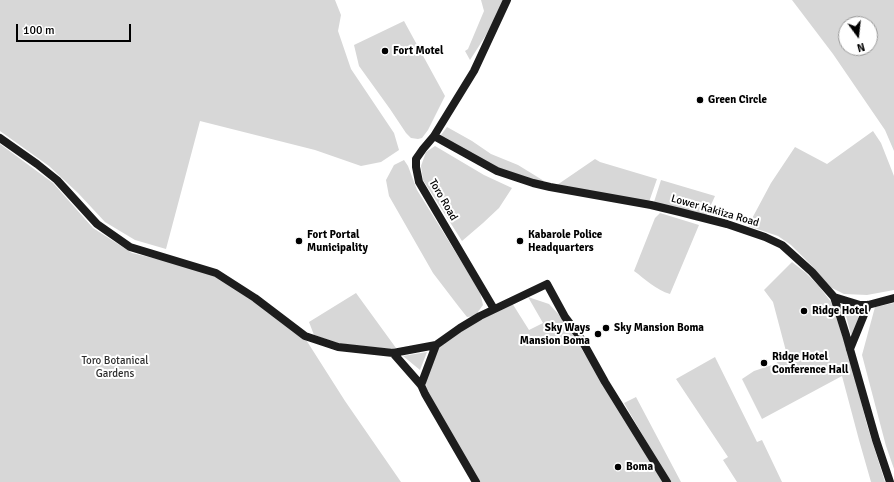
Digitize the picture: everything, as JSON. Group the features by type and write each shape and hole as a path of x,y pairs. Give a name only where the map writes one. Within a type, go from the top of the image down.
{"main road":[{"name":"Toro Road","path":"494,309 419,182 416,159 434,136 474,71 507,0"},
{"name":"Lower Kakiiza Road","path":"434,136 497,171 533,183 550,188 651,205 727,224 765,237 782,246 812,272 834,297 876,440 890,482"},
{"path":"0,138 57,180 97,224 130,247 216,274 254,298 305,336 338,347 393,353 436,345 460,328 494,309 547,284 565,318 580,338 605,382 668,482"},
{"path":"834,297 860,305 868,305 894,298"},
{"path":"850,349 868,305"},
{"path":"421,385 436,345"},
{"path":"393,353 421,385 476,482"}],"green space":[{"path":"0,0 335,0 341,15 338,31 351,69 394,133 399,150 381,162 361,166 315,150 200,121 166,249 135,240 105,222 78,193 49,166 0,131"},
{"path":"481,0 503,0 497,18 470,60 465,51 468,49 484,11"},
{"path":"792,0 894,0 894,151 885,130 833,54"},
{"path":"404,21 445,96 428,130 422,138 418,139 411,138 406,133 359,66 354,45"},
{"path":"447,127 491,154 518,165 544,181 538,182 503,170 442,138 441,135"},
{"path":"873,131 881,143 894,176 894,290 867,295 844,294 830,287 791,245 778,236 748,226 771,183 795,147 827,164"},
{"name":"Toro Botanical Gardens","path":"0,144 53,183 93,228 132,253 216,273 303,335 345,401 401,482 0,482"},
{"path":"435,146 484,175 512,188 499,208 462,241 423,180 421,166 426,152"},
{"path":"595,159 600,162 657,179 649,202 557,185"},
{"path":"404,160 408,166 417,190 480,292 483,305 475,316 467,317 433,273 389,196 386,180 394,165"},
{"path":"661,180 715,196 706,216 654,202"},
{"path":"660,213 699,225 670,294 655,287 634,271 655,218"},
{"path":"792,262 818,285 831,302 851,362 867,425 885,482 871,482 842,376 762,419 742,379 754,371 775,364 787,355 773,302 764,290"},
{"path":"356,293 396,348 390,349 337,343 314,335 309,322"},
{"path":"528,297 549,304 573,330 582,350 606,386 663,482 479,482 427,394 425,372 438,347 469,326 512,303 529,330 543,323"},
{"path":"846,302 861,308 852,339 844,308"},
{"path":"894,303 894,469 886,446 862,355 875,307"},
{"path":"427,352 420,370 403,356"},
{"path":"715,357 757,442 762,440 782,482 737,482 723,460 728,457 676,379"},
{"path":"636,397 681,482 670,482 624,403"}],"place":[{"name":"Fort Motel","path":"385,51"},
{"name":"Green Circle","path":"700,100"},
{"name":"Fort Portal Municipality","path":"299,241"},
{"name":"Kabarole Police Headquarters","path":"520,241"},
{"name":"Ridge Hotel","path":"804,311"},
{"name":"Sky Mansion Boma","path":"606,328"},
{"name":"Sky Ways Mansion Boma","path":"598,334"},
{"name":"Ridge Hotel Conference Hall","path":"764,363"},
{"name":"Boma","path":"618,467"}]}
